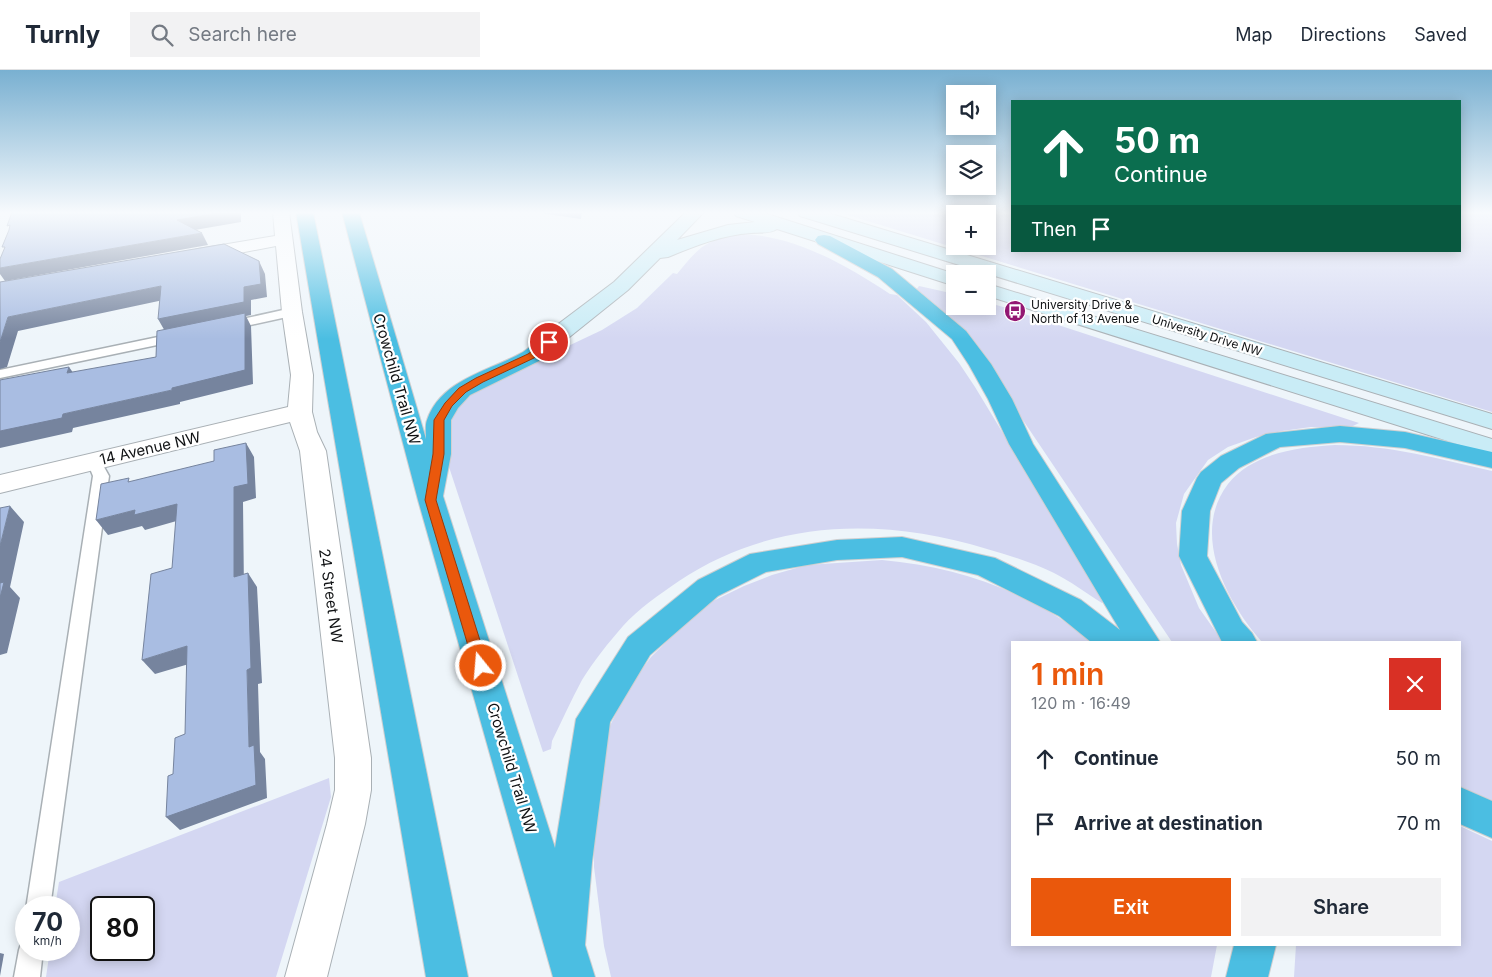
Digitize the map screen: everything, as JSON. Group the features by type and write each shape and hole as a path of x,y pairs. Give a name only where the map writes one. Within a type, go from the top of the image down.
{"highway":[{"path":"312,254 447,977"},
{"name":"Crowchild Trail NW","path":"362,254 430,500 570,960"},
{"path":"850,254 885,273 958,336 980,364 1000,399 1021,444 1143,641"},
{"path":"430,500 438,454 439,420 448,405 462,390 531,356 549,342"},
{"path":"1240,641 1231,631 1193,556 1196,511 1210,478 1230,462 1275,440 1340,434 1405,440 1492,460"},
{"path":"570,960 572,862 593,719 639,646 708,588 760,562 836,550 902,547 985,566 1070,608 1112,641"},
{"path":"1461,805 1492,820"},
{"path":"1247,977 1255,946"}],"street":[{"path":"183,257 192,254"},
{"name":"24 Street NW","path":"286,254 292,312 302,375 300,412 313,452 353,758 353,790 346,824 306,977"},
{"path":"549,342 621,286 653,254"},
{"path":"649,258 658,254"},
{"path":"871,254 946,277"},
{"name":"University Drive NW","path":"945,254 1492,422"},
{"name":"University Drive NW","path":"996,292 1492,447"},
{"name":"14 Avenue NW","path":"0,484 300,412"}],"lane":[{"path":"212,329 292,312"},
{"path":"0,374 193,334"},
{"path":"40,896 102,476 94,461"},
{"path":"27,977 29,961"}],"shaded area":[{"path":"695,254 821,254 890,294 897,295 926,322 959,363 975,387 1104,600 1102,603 1060,576 1021,559 947,539 908,532 868,529 829,530 790,535 752,545 715,561 679,581 635,614 607,645 586,673 552,741 551,749 543,752 449,467 446,447 449,419 466,397 602,330 637,308 673,273 677,274"},
{"path":"1492,254 1492,412 979,255"},
{"path":"919,286 946,292 946,315 996,315 996,305 1000,306 1359,423 1351,427 1311,427 1256,437 1228,447 1208,460 1184,494 1176,523 1177,544 1181,565 1199,608 1222,641 1171,641 982,359 916,290"},
{"path":"1335,445 1375,447 1492,471 1492,805 1461,791 1461,641 1261,641 1249,626 1226,588 1218,567 1213,545 1212,524 1217,504 1228,484 1250,465 1263,459 1292,450"},
{"path":"882,560 911,563 966,576 993,585 1045,609 1091,641 1011,641 1011,946 1217,946 1211,977 611,977 604,946 594,867 594,809 608,730 628,688 651,657 709,603 772,575 807,565"},
{"path":"329,778 331,797 276,977 46,977 48,961 80,961 80,896 57,896 59,882"},
{"path":"1461,826 1492,841 1492,977 1294,977 1296,946 1461,946"}],"building":[{"path":"2,254 79,254 0,268"},
{"path":"163,254 245,254 259,261 261,284 244,287 244,302 158,319 161,286 8,317 0,342 0,282"},
{"path":"245,313 245,370 172,388 172,390 63,414 62,418 0,431 0,380 69,367 67,373 156,357 157,331"},
{"path":"246,443 248,484 234,487 234,577 248,573 251,668 247,670 249,747 254,745 256,785 166,817 168,776 173,774 175,738 185,734 187,646 142,660 151,574 172,568 177,504 134,515 135,510 96,520 101,484 129,478 128,482 214,461 214,450"},
{"path":"10,506 0,546 0,508"},
{"path":"4,582 0,598 0,583"}],"place":[{"name":"University Drive & North of 13 Avenue","path":"1015,311"}],"route":[{"path":"481,666 430,500 438,454 439,420 448,405 462,390 531,356 549,342"}]}
